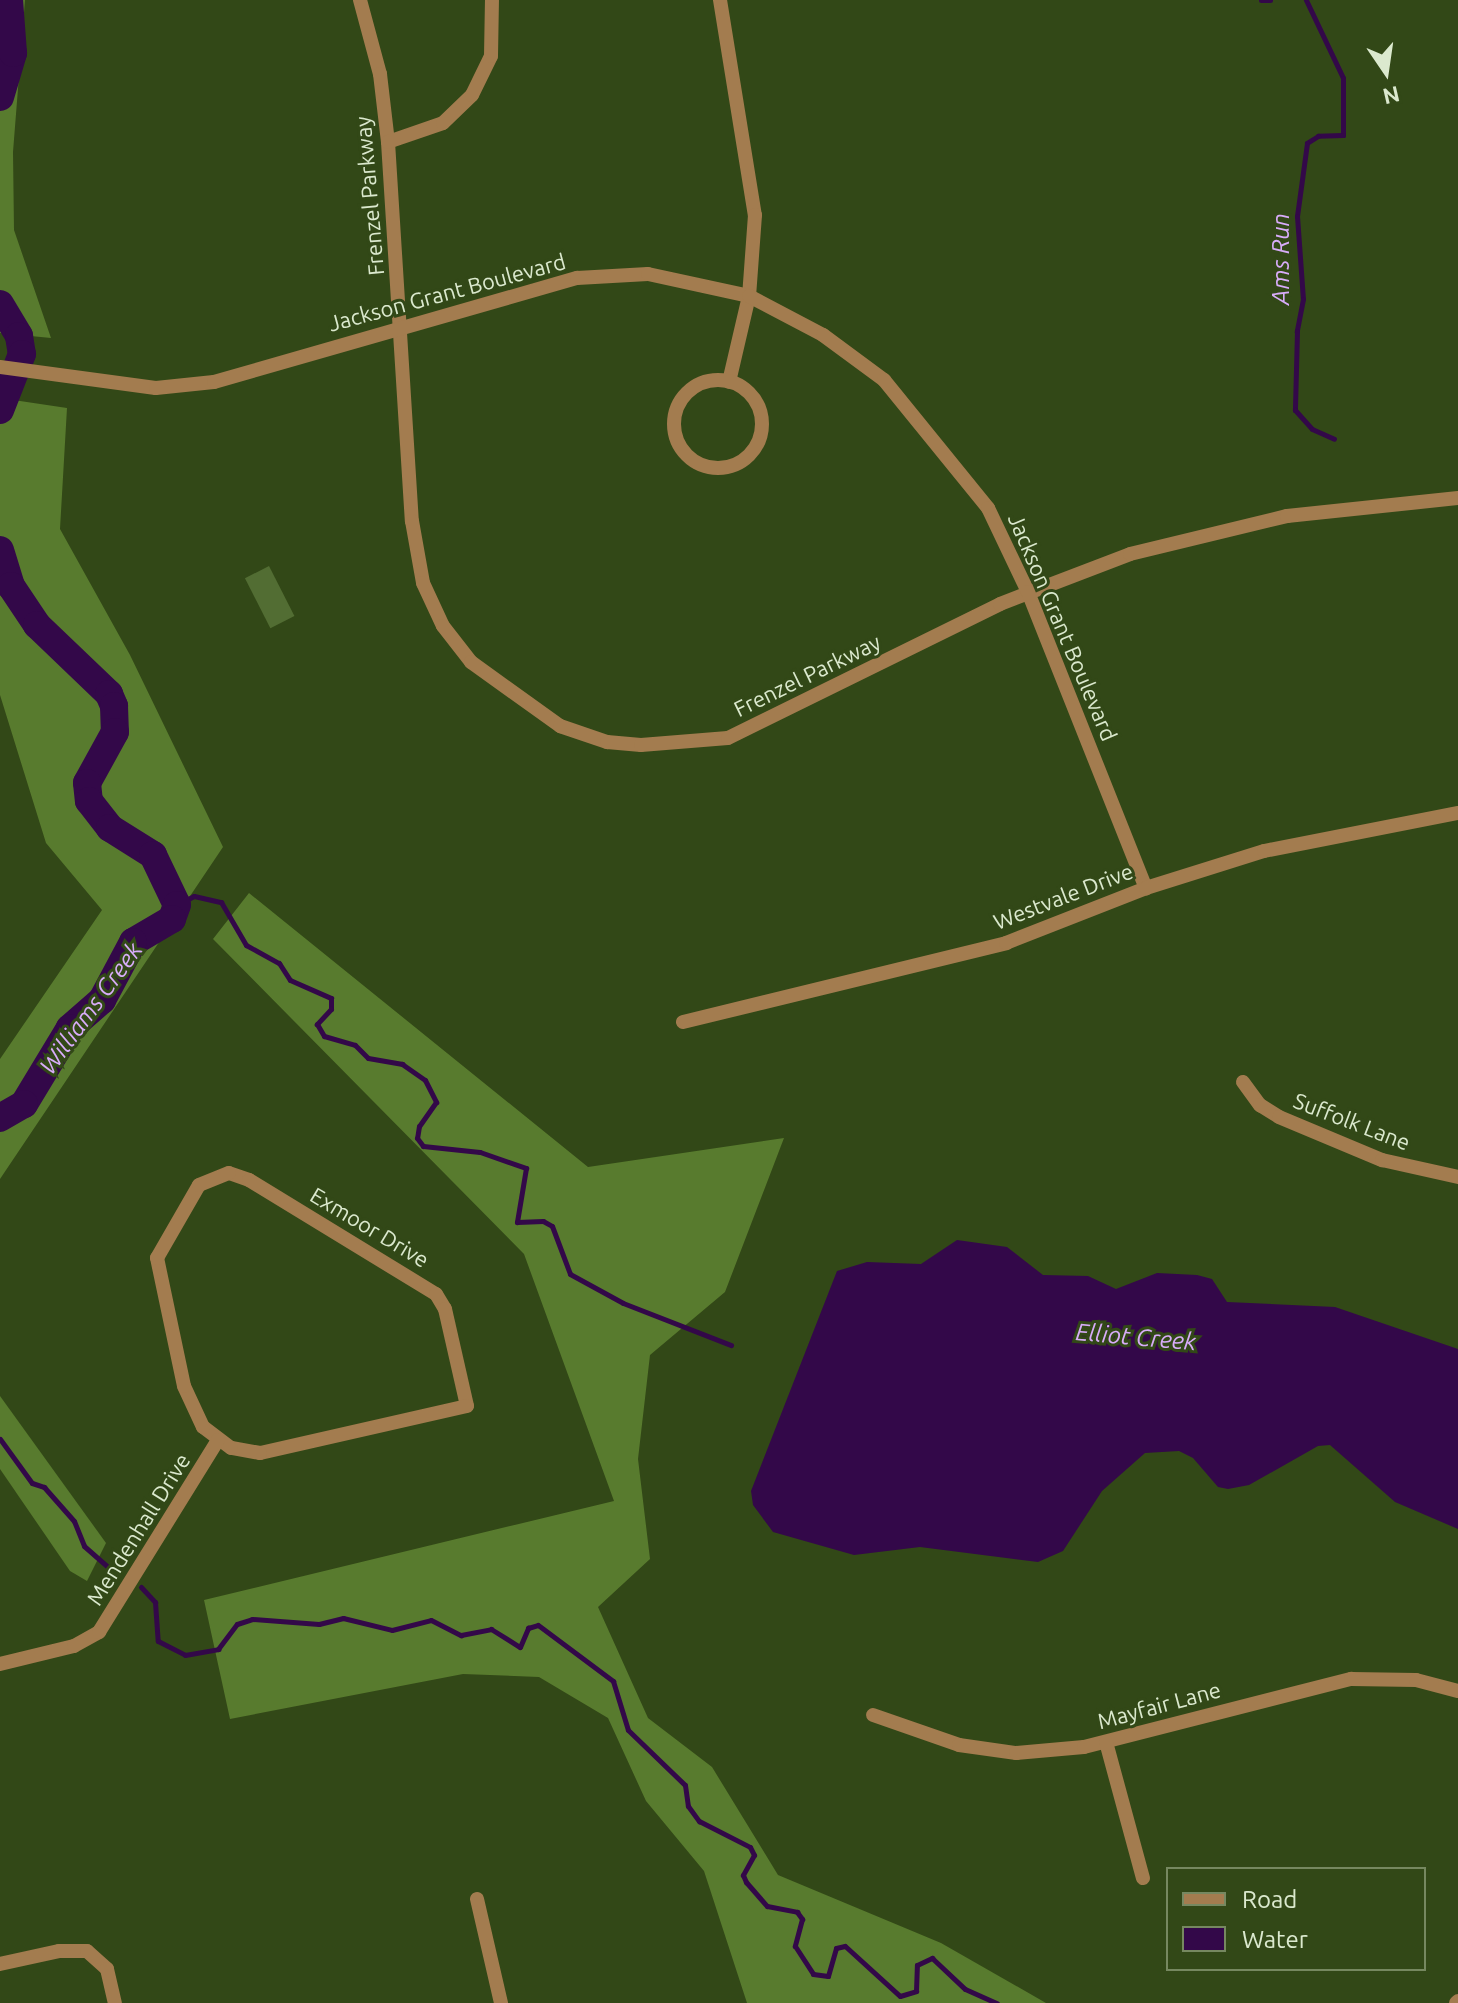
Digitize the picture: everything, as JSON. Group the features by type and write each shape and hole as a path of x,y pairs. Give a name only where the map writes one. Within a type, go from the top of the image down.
{"street":[{"name":"Frenzel Parkway","path":"360,0 380,74 388,142 415,550 433,608 471,662 518,701 560,726 607,742 641,745 728,738 1028,592 1130,554 1227,527 1349,507 1458,498"},
{"path":"388,142 443,123 472,95 491,56 492,0"},
{"path":"720,0 754,197 749,296 729,382"},
{"name":"Jackson Grant Boulevard","path":"0,367 156,388 214,382 548,283 607,275 662,276 749,296 823,335 884,380 988,508 1028,592 1146,888"},
{"path":"715,381 729,382 743,388 760,412 758,442 737,464 707,467 683,452 676,440 675,413 690,390 715,381"},
{"name":"Westvale Drive","path":"683,1022 1006,943 1146,888 1315,839 1458,813"},
{"name":"Suffolk Lane","path":"1243,1082 1260,1105 1279,1117 1382,1160 1458,1177"},
{"name":"Exmoor Drive","path":"229,1173 436,1294 445,1309 467,1406 260,1453 238,1451 218,1440 199,1423 189,1404 157,1258 199,1185 229,1173"},
{"name":"Mendenhall Drive","path":"0,1664 74,1646 99,1632 218,1440"},
{"name":"Mayfair Lane","path":"873,1715 959,1745 1016,1753 1106,1742 1351,1679 1416,1680 1458,1691"},
{"path":"1106,1742 1143,1878"},
{"path":"477,1899 501,2003"},
{"path":"0,1964 59,1951 87,1951 107,1969 115,2003"}],"green space":[{"path":"0,0 25,0 13,152 14,230 51,338 0,333"},
{"path":"0,398 67,408 60,529 130,655 223,847 0,1179 0,1059 102,910 46,843 0,695"},
{"path":"269,566 294,616 270,628 245,578"},
{"path":"249,893 588,1167 784,1138 725,1292 650,1355 638,1459 650,1559 598,1607 648,1718 712,1767 778,1875 941,1943 1046,2003 747,2003 704,1871 646,1801 608,1718 539,1677 463,1674 230,1719 204,1600 614,1501 524,1254 213,939"},
{"path":"0,1396 106,1543 87,1581 70,1571 0,1469"}],"water":[{"name":"Elliot Creek","path":"957,1240 1007,1247 1043,1275 1088,1276 1116,1289 1157,1273 1197,1275 1212,1279 1227,1302 1335,1307 1458,1349 1458,1529 1395,1502 1330,1445 1318,1446 1249,1485 1228,1489 1218,1487 1193,1458 1179,1451 1145,1453 1102,1491 1063,1551 1038,1562 920,1547 854,1555 773,1532 753,1505 751,1491 837,1271 867,1262 921,1264"}],"waterway":[{"name":"Williams Creek","path":"0,97 13,53 9,0"},
{"name":"Ams Run","path":"1261,0 1270,0"},
{"name":"Ams Run","path":"1306,0 1343,78 1343,135 1318,136 1307,143 1297,216 1303,299 1297,331 1295,410 1312,429 1334,439"},
{"name":"Williams Creek","path":"0,304 19,336 22,354 0,410"},
{"name":"Williams Creek","path":"0,550 11,586 37,625 109,694 114,706 115,732 87,783 89,801 110,828 153,855 177,905 172,919 133,942 102,1000 70,1028 24,1104 0,1118"},
{"path":"177,905 194,896 221,902 246,945 279,963 290,980 331,998 331,1009 317,1024 324,1036 355,1045 368,1058 402,1064 425,1080 436,1102 419,1126 417,1138 423,1146 480,1152 526,1168 517,1222 543,1221 552,1226 570,1274 623,1303 731,1345"},
{"path":"0,1439 32,1483 44,1487 74,1521 84,1546 116,1574"},
{"path":"141,1587 155,1602 158,1641 185,1655 218,1649 237,1624 252,1619 319,1624 343,1618 392,1630 431,1620 461,1635 491,1629 520,1647 528,1628 538,1625 613,1681 628,1730 685,1785 688,1806 699,1821 750,1847 754,1855 743,1875 746,1882 767,1906 797,1912 802,1919 795,1946 813,1974 828,1976 836,1948 845,1946 900,1996 916,1991 917,1965 932,1958 965,1989 997,2003"}]}
